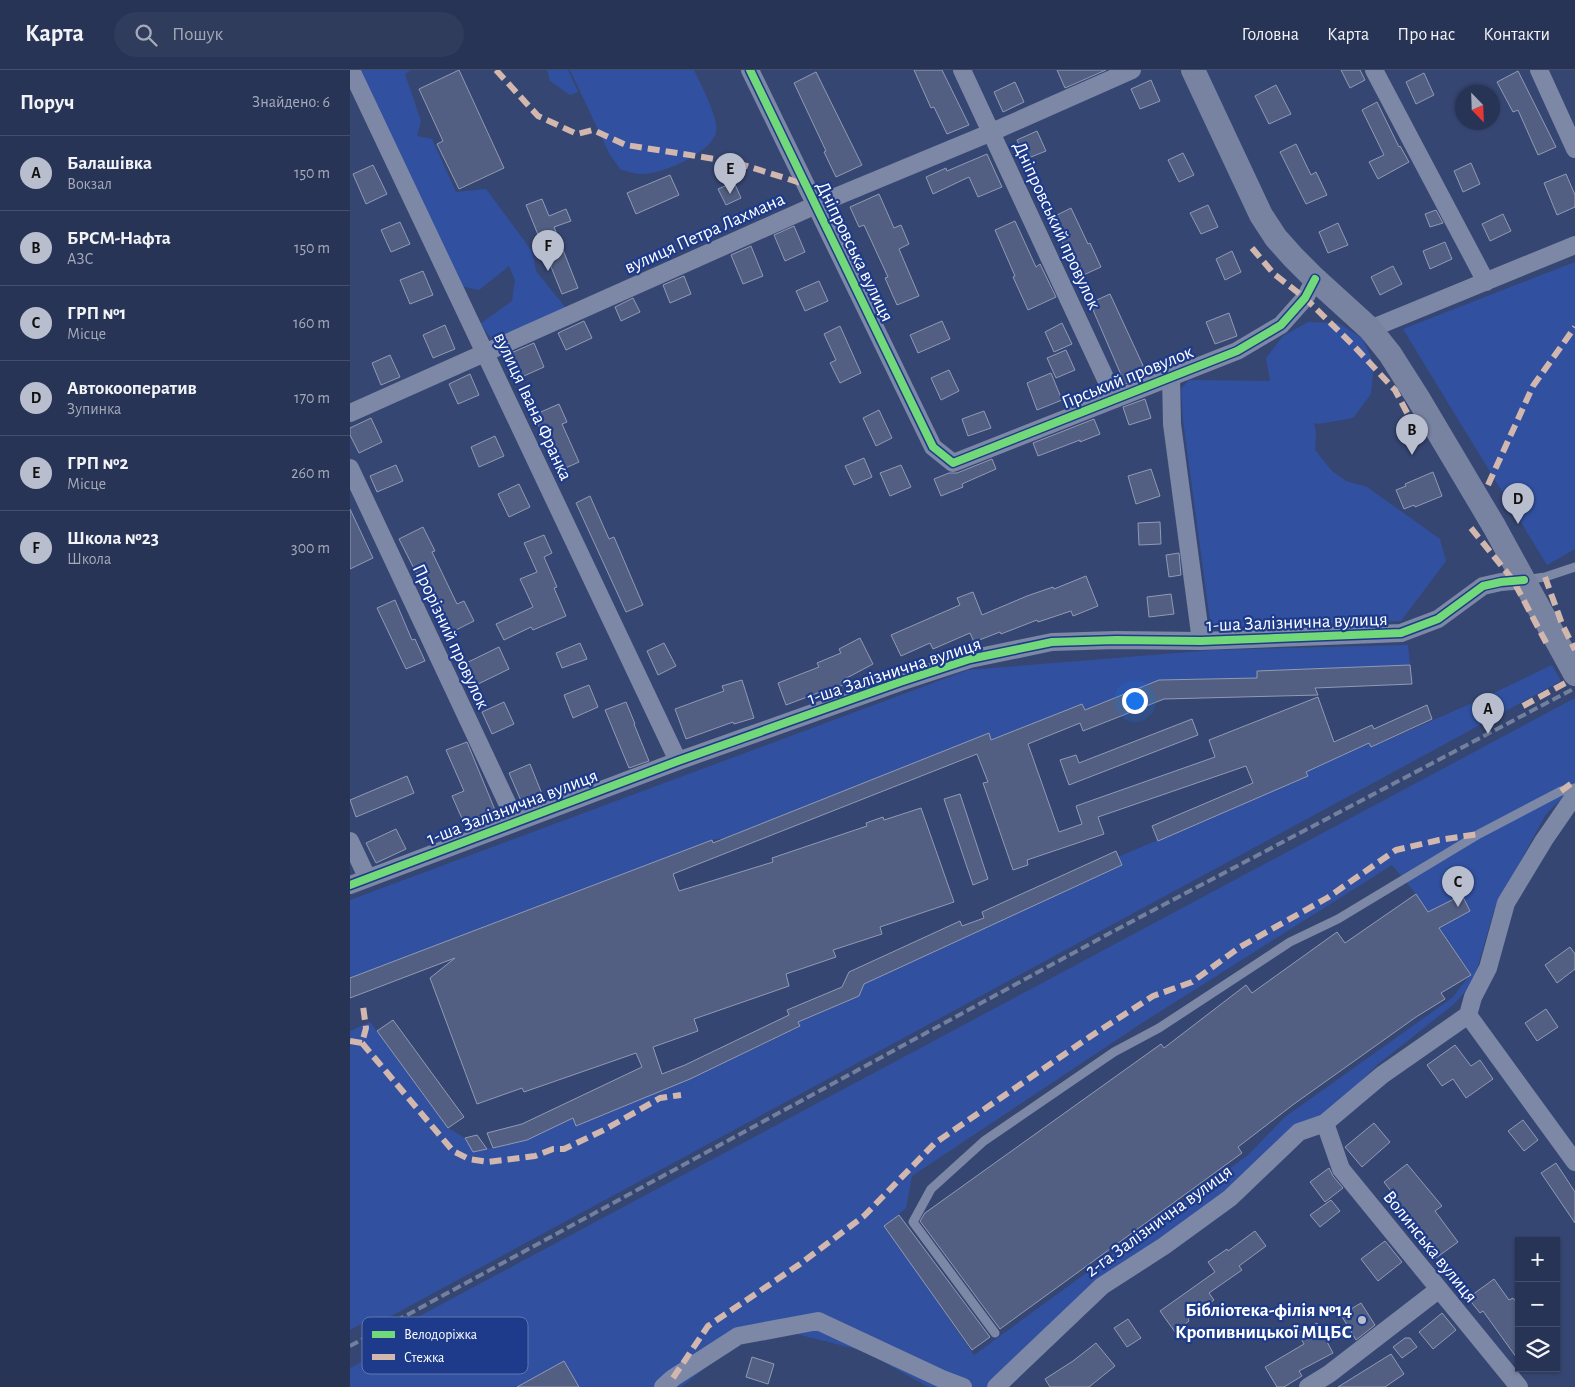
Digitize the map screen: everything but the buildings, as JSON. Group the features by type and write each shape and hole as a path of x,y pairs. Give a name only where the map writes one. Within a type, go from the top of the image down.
{"street":[{"name":"вулиця Івана Франка","path":"350,70 486,353 678,761"},
{"name":"Дніпровська вулиця","path":"750,70 933,447"},
{"name":"Дніпровський провулок","path":"962,70 1114,399"},
{"name":"вулиця Петра Лахмана","path":"350,412 816,205 992,132 1132,70"},
{"path":"1193,70 1261,215 1276,238 1315,279 1370,328 1390,354 1418,398 1524,580 1575,674"},
{"path":"1374,70 1486,282"},
{"path":"1539,70 1575,149"},
{"path":"1370,328 1575,245"},
{"name":"Гірський провулок","path":"933,447 953,463 1237,351 1281,325 1305,298 1315,279"},
{"path":"1171,376 1172,424 1201,641"},
{"name":"Прорізний провулок","path":"350,468 516,822"},
{"name":"1-ша Залізнична вулиця","path":"350,885 678,761 970,659 1052,642 1116,640 1201,641 1401,633 1438,619 1484,586 1524,580"},
{"path":"1572,1152 1468,1015 1473,997 1488,968 1506,903 1544,840 1575,795"},
{"path":"350,841 367,877"},
{"name":"2-га Залізнична вулиця","path":"996,1387 1102,1286 1164,1246 1230,1198 1299,1132 1325,1122 1382,1075 1468,1015"},
{"name":"Волинська вулиця","path":"1325,1122 1341,1169 1519,1387"},
{"path":"1308,1387 1329,1374 1438,1290"},
{"path":"663,1387 673,1378 738,1336 818,1321 963,1387"}],"lane":[{"path":"1524,580 1545,577 1575,567"},
{"path":"994,1333 914,1222 931,1189 947,1173 984,1141 1114,1052 1159,1028 1290,942 1338,919 1479,834 1561,791 1575,788"}],"shaded area":[{"path":"356,70 411,70 405,74 421,121 417,136 432,139 456,192 486,189 532,251 536,271 565,307 565,313 496,344 480,324 512,301 515,280 509,266 479,290 461,286"},
{"path":"547,70 568,70 578,92 570,95 550,81"},
{"path":"570,70 694,70 715,118 716,132 705,148 696,155 672,167 641,174 621,170 610,155"},
{"path":"1575,262 1575,549 1547,565 1403,329"},
{"path":"1308,322 1338,323 1362,338 1374,364 1371,394 1353,418 1318,424 1314,423 1316,433 1315,450 1332,471 1346,481 1367,487 1440,539 1446,561 1401,621 1211,628 1183,420 1181,389 1189,380 1270,381 1266,358 1283,336"},
{"path":"1408,645 1410,665 1257,671 1257,678 1159,680 1085,710 1082,704 991,740 989,733 725,838 712,840 350,978 350,900 968,670 1215,650"},
{"path":"1552,665 1561,681 389,1317 362,1317 362,1324 350,1330 350,1031 370,1022 448,1128 465,1138 473,1152 527,1140 573,1118 577,1126 690,1079 800,1027 798,1022 859,996 864,984 1118,857 1308,776 1306,772 1369,743 1372,747 1479,700"},
{"path":"1575,698 1575,786 1546,814 1494,910 1473,983 1454,1004 1377,1065 1328,1114 1214,1202 990,1387 928,1387 864,1351 785,1331 741,1340 681,1387 350,1387 350,1368 362,1362 362,1374 528,1374 528,1317 418,1317","holes":["1392,865 1416,894 1471,974 1452,998 1285,1117 1248,1155 974,1355 885,1226 906,1208 912,1176 1145,1021"]}],"railway":[{"path":"403,1317 1110,933 1575,688"},
{"path":"350,1346 362,1339"}],"marked path":[{"path":"496,70 538,116 577,134 593,130 626,145 734,162 804,184"},
{"path":"1252,248 1274,274 1305,298 1395,390 1414,426"},
{"path":"1488,485 1533,386 1575,327"},
{"path":"1471,528 1513,580 1549,648"},
{"path":"1545,577 1562,624 1575,650"},
{"path":"1523,706 1567,682"},
{"path":"1561,791 1575,781"},
{"path":"673,1378 708,1326 800,1264 864,1216 935,1143 1091,1036 1153,996 1192,982 1240,947 1327,898 1396,850 1439,840 1479,834"},
{"path":"350,1041 362,1043 366,1028 363,1006"},
{"path":"362,1043 453,1151 469,1159 488,1162 535,1156 553,1149 564,1149 604,1130 660,1098 681,1095"}],"cycle path":[{"path":"750,70 933,447 953,463 1237,351 1281,325 1305,298 1315,279"},
{"path":"350,885 678,761 970,659 1052,642 1116,640 1201,641 1401,633 1438,619 1483,586 1524,580"}],"place":[{"name":"ГРП №2","path":"730,194"},
{"name":"Школа №23","path":"548,271"},
{"name":"БРСМ-Нафта","path":"1412,455"},
{"name":"Автокооператив","path":"1518,524"},
{"name":"Балашівка","path":"1488,734"},
{"name":"ГРП №1","path":"1458,907"},
{"name":"Бібліотека-філія №14 Кропивницької МЦБС","path":"1362,1320"}]}
